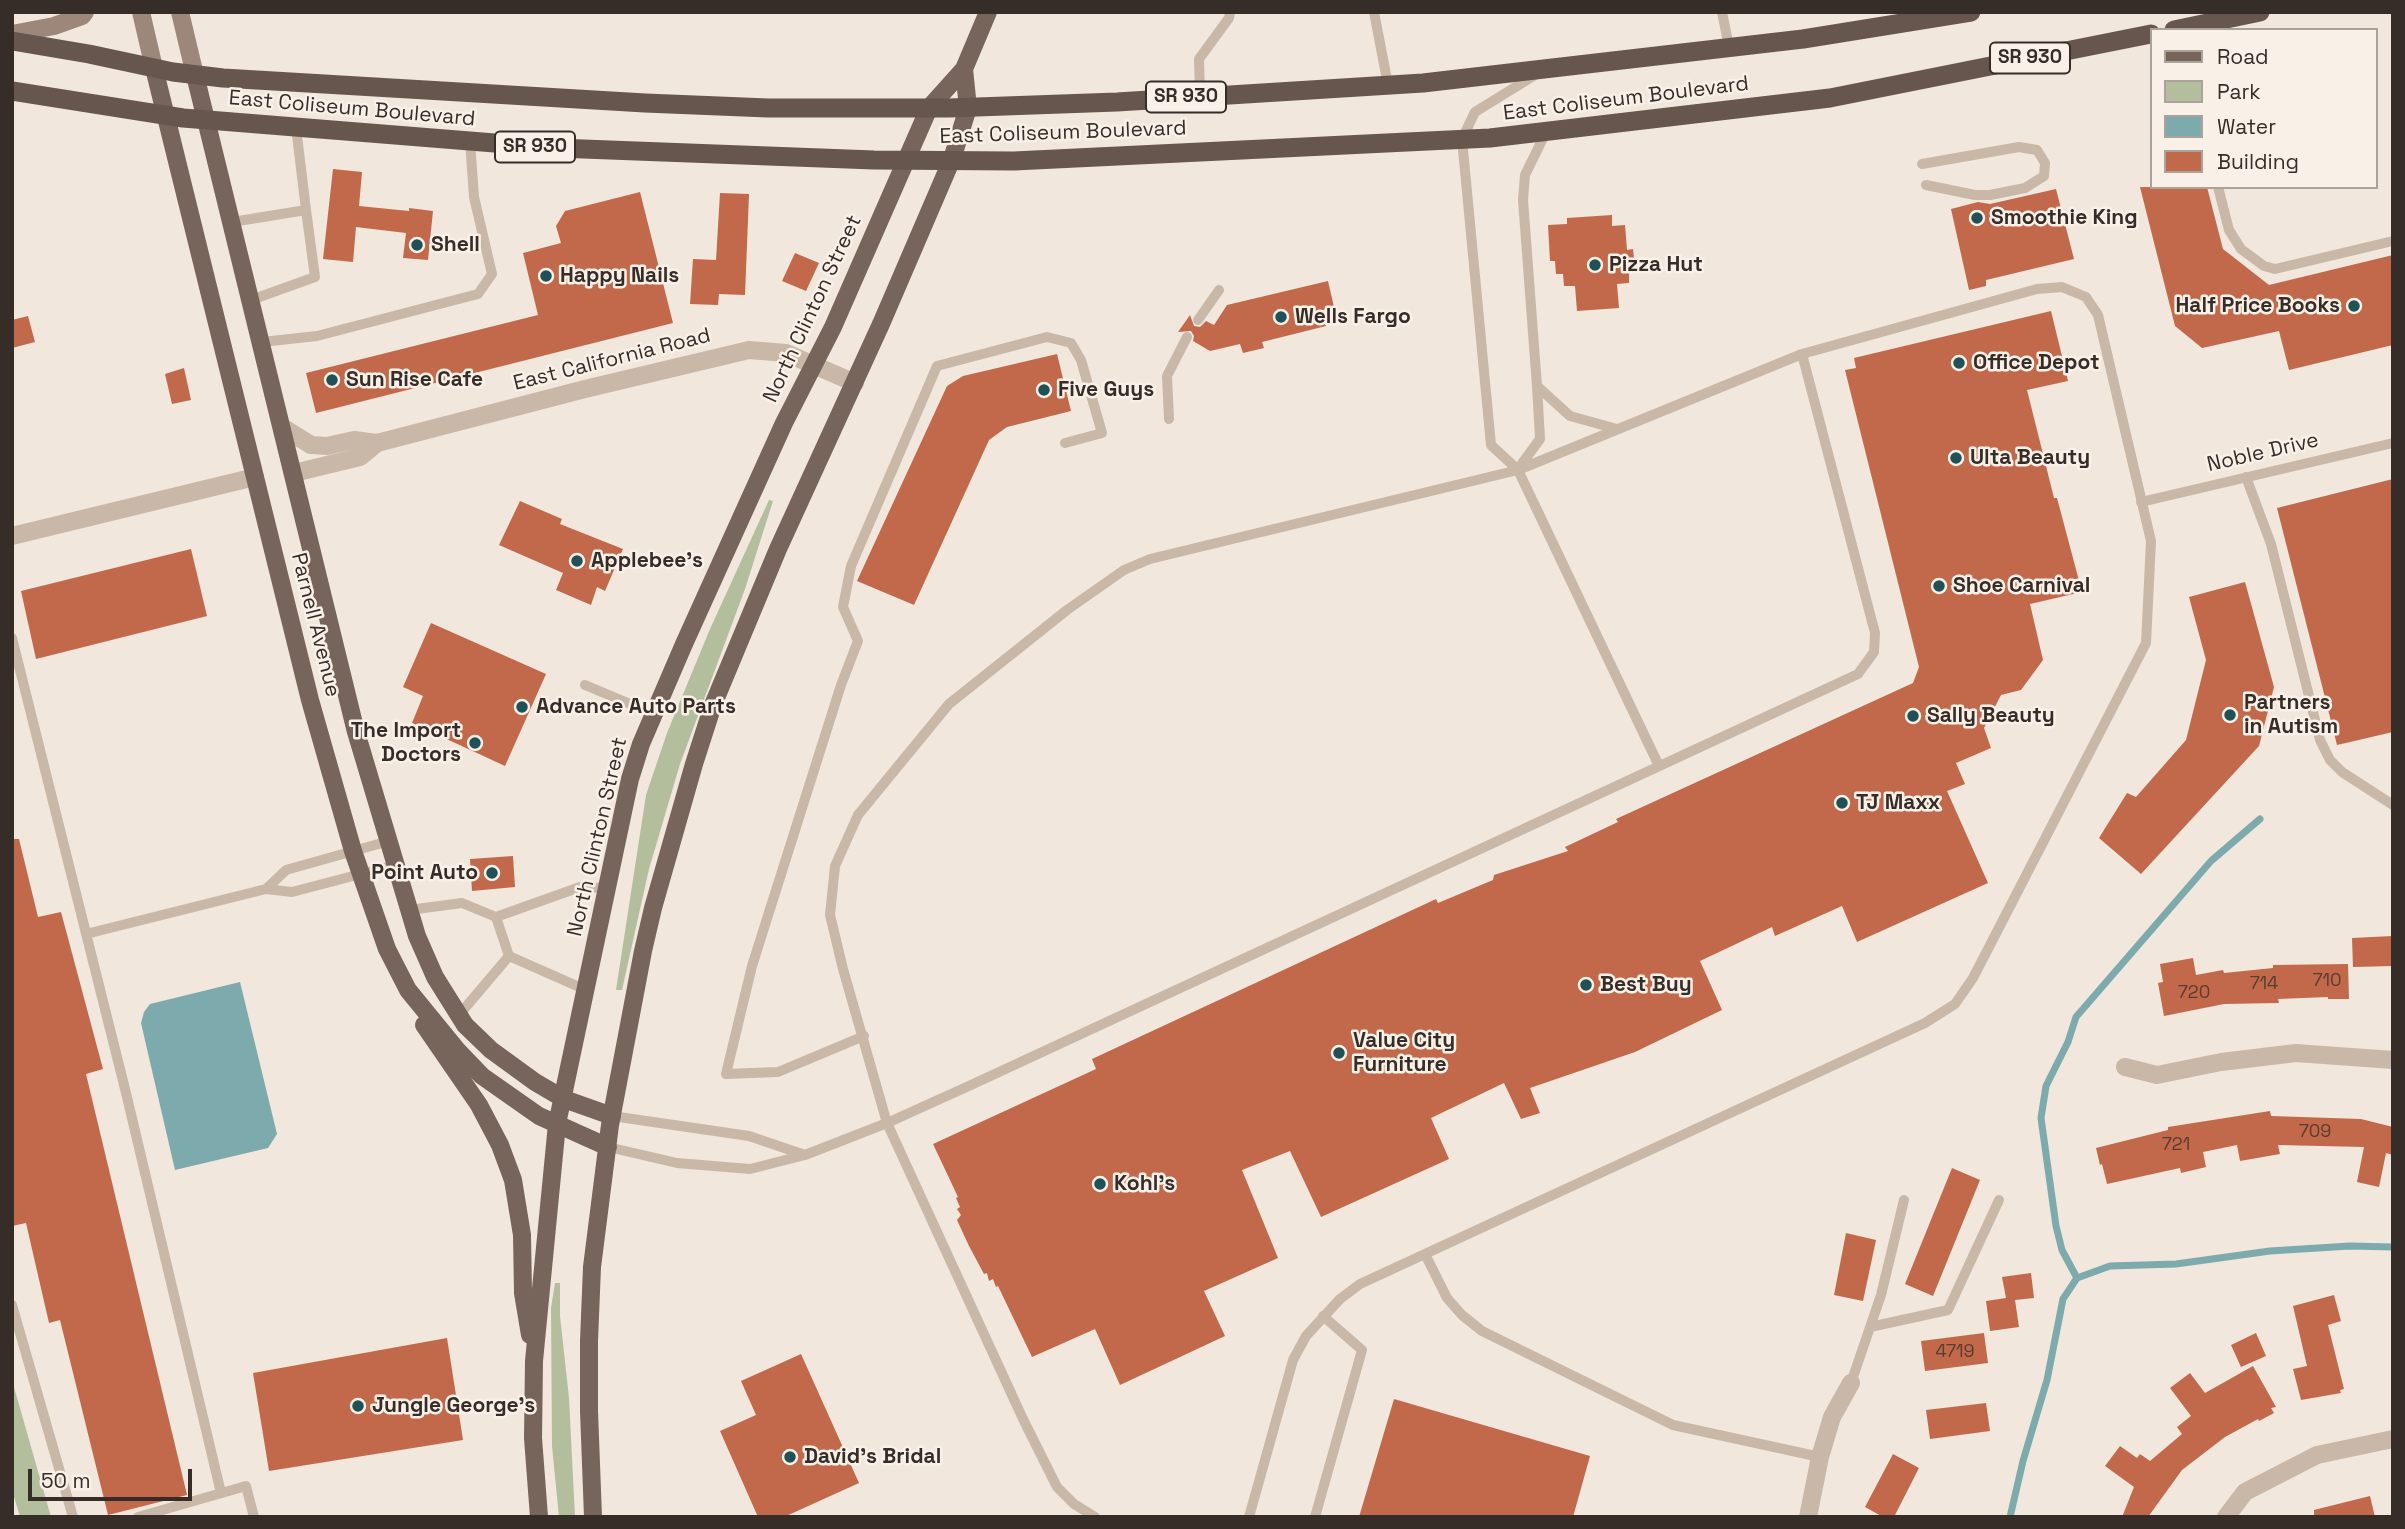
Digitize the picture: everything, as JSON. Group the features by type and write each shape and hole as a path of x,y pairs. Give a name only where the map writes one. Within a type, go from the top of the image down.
{"highway":[{"name":"East Coliseum Boulevard","path":"12,41 195,75 396,90 768,108 968,108 1388,85 1815,37 1972,12"},
{"path":"2182,28 2260,12"},
{"name":"East Coliseum Boulevard","path":"12,91 166,116 557,148 906,161 1014,161 1462,139 1547,131 1830,98 2150,34"}],"main road":[{"path":"12,34 54,26 82,16 85,12"},
{"name":"Parnell Avenue","path":"141,12 310,700 360,874 387,948 408,990 482,1076 533,1112 608,1147"},
{"name":"Parnell Avenue","path":"180,12 356,732 417,936 435,977 465,1025 491,1050 535,1082 564,1098 612,1116"},
{"name":"North Clinton Street","path":"539,1517 533,1438 534,1361 557,1124 630,779 654,714 784,423 815,366 929,108 964,69 988,12"},
{"name":"North Clinton Street","path":"593,1517 589,1411 592,1267 612,1116 643,951 670,845 718,692 773,561 855,383 952,159 968,108 964,69"},
{"path":"408,990 427,1032 479,1105 500,1145 513,1180 522,1235 523,1293 534,1361"}],"street":[{"name":"East California Road","path":"282,427 311,445 327,446 354,440 377,443 749,350 786,353 855,383"},
{"name":"East California Road","path":"294,473 360,457 377,443"},
{"path":"12,536 255,477"},
{"path":"2124,1067 2157,1075 2221,1062 2296,1053 2393,1060"},
{"path":"1808,1517 1820,1457 1832,1417 1852,1383"},
{"path":"2226,1517 2245,1492 2317,1455 2393,1439"}],"lane":[{"path":"1200,96 1199,59 1229,18 1230,12"},
{"path":"1374,12 1388,85"},
{"path":"1721,12 1729,47"},
{"path":"1544,69 1475,112 1462,139 1491,445 1518,470 1660,766"},
{"path":"251,300 315,277 296,127"},
{"path":"1518,470 1540,439 1523,200 1525,175 1547,131"},
{"path":"262,342 317,336 478,294 492,274 474,197 470,141"},
{"path":"1922,164 2019,147 2037,150 2045,163 2044,176 2025,188 1990,195 1975,195 1926,185"},
{"path":"2219,189 2229,230 2241,249 2264,266 2275,269 2393,241"},
{"path":"232,222 306,210"},
{"path":"1095,1517 1074,1504 1057,1487 1044,1465 887,1123 830,915 835,866 858,815 947,706 1067,610 1124,570 1150,559 1518,470 1802,354 2037,289 2062,287 2086,297 2098,315 2151,541 2146,643 1973,978 1955,1004 1925,1023 1360,1284 1323,1315 1306,1336 1293,1360 1249,1517"},
{"path":"1198,320 1219,290"},
{"path":"864,1036 779,1072 726,1074 752,966 837,697 858,641 843,607 851,566 937,366 1047,337 1071,343 1081,360 1102,433 1065,443"},
{"path":"1170,419 1167,376 1187,337"},
{"path":"608,1147 677,1163 750,1169 805,1155 887,1123 1858,674 1874,652 1875,633 1802,354"},
{"path":"1537,386 1570,416 1617,429"},
{"name":"Noble Drive","path":"2141,502 2393,443"},
{"path":"2246,477 2271,544 2320,740 2330,760 2342,772 2393,805"},
{"path":"12,638 221,1493"},
{"path":"585,685 654,714"},
{"path":"266,889 286,870 388,841"},
{"path":"86,934 266,889 292,892 395,865"},
{"path":"409,910 462,902 496,917 580,887 607,888"},
{"path":"496,917 509,956 586,989"},
{"path":"459,1015 509,956"},
{"path":"612,1116 749,1136 805,1155"},
{"path":"1852,1383 1881,1295 1904,1200"},
{"path":"1870,1327 1948,1310 1999,1200"},
{"path":"1425,1254 1447,1298 1482,1331 1672,1425 1820,1457"},
{"path":"12,1306 73,1517"},
{"path":"1315,1517 1362,1350 1323,1315"},
{"path":"138,1517 246,1486 254,1517"}],"green space":[{"path":"769,500 773,501 745,589 680,764 649,869 622,990 616,990 646,795 667,733 710,629"},
{"path":"555,1283 560,1283 560,1316 569,1398 575,1517 559,1517 552,1446 551,1308"},
{"path":"12,1380 51,1517 20,1517 12,1490"}],"water":[{"path":"240,982 277,1134 268,1148 175,1170 141,1023 144,1012 150,1004"}],"building":[{"name":"Shell","path":"333,169 362,172 359,206 433,211 428,260 403,258 406,233 356,227 353,262 323,259"},
{"path":"2140,187 2208,189 2223,249 2269,285 2393,255 2393,345 2289,370 2279,331 2202,348 2175,326"},
{"path":"2056,189 2074,259 1986,280 1986,286 1969,290 1951,209 1978,202 1990,204"},
{"path":"640,192 673,323 316,413 306,373 538,315 523,253 561,243 556,226 565,211"},
{"path":"720,193 749,194 745,295 719,294 718,305 690,304 693,259 716,260"},
{"name":"Pizza Hut","path":"1612,215 1612,226 1625,225 1627,250 1633,249 1635,269 1629,269 1629,283 1617,284 1619,308 1577,311 1575,286 1564,286 1563,274 1556,274 1555,261 1550,261 1548,225 1567,224 1567,218"},
{"path":"795,253 819,263 806,291 782,281"},
{"name":"Wells Fargo","path":"1328,281 1334,307 1323,310 1326,326 1262,342 1264,348 1243,353 1240,344 1210,351 1193,341 1191,331 1178,332 1190,315 1194,326 1200,327 1206,321 1214,325 1227,305"},
{"path":"2051,311 2068,381 2027,390 2054,498 2057,498 2082,592 2030,604 2043,660 2021,690 2001,695 1984,728 1991,748 1956,763 1965,784 1947,791 1988,883 1857,942 1842,906 1775,936 1772,927 1700,961 1722,1010 1635,1052 1530,1088 1540,1113 1521,1119 1504,1083 1431,1118 1449,1159 1321,1217 1290,1151 1242,1170 1278,1258 1204,1291 1225,1336 1120,1385 1095,1329 1032,1357 998,1286 996,1287 993,1279 989,1281 987,1273 984,1274 969,1246 957,1220 961,1215 957,1209 960,1207 956,1198 958,1197 933,1144 1096,1069 1092,1059 1436,899 1438,903 1493,880 1494,875 1568,851 1565,847 1618,822 1616,819 1913,683 1919,667 1845,370 1856,368 1854,358"},
{"path":"28,316 35,342 12,348 12,320"},
{"path":"1057,354 1071,411 1007,427 989,440 914,605 857,581 947,386 963,376"},
{"path":"184,368 191,400 172,404 165,374"},
{"path":"2393,479 2393,732 2337,745 2277,508"},
{"name":"Applebee's","path":"520,501 562,519 560,524 623,549 605,591 597,587 591,605 556,590 563,573 499,545"},
{"path":"191,549 207,616 36,659 21,591"},
{"name":"Partners in Autism","path":"2245,582 2274,687 2259,746 2141,874 2099,838 2127,793 2136,797 2186,740 2206,660 2189,597"},
{"path":"431,623 546,674 505,766 412,723 423,696 403,687"},
{"path":"12,839 19,839 38,917 61,912 103,1069 86,1074 187,1495 108,1515 60,1320 49,1323 26,1223 12,1226"},
{"name":"Point Auto","path":"513,856 515,887 472,891 470,859"},
{"path":"2393,936 2393,966 2353,967 2352,938"},
{"path":"2193,958 2196,975 2223,970 2224,973 2273,968 2273,965 2348,964 2349,999 2278,999 2279,1003 2224,1004 2164,1016 2158,983 2163,982 2160,964"},
{"path":"2270,1111 2271,1116 2361,1119 2393,1127 2393,1155 2386,1153 2379,1187 2357,1182 2364,1147 2278,1145 2280,1154 2240,1161 2237,1145 2203,1152 2206,1167 2181,1173 2180,1168 2107,1184 2096,1148 2168,1130 2168,1127"},
{"path":"1952,1168 1980,1180 1933,1296 1905,1284"},
{"path":"1846,1233 1876,1240 1863,1301 1834,1295"},
{"path":"2031,1273 2034,1298 2015,1300 2019,1327 1990,1331 1986,1301 2006,1298 2002,1277"},
{"path":"2334,1295 2341,1321 2328,1325 2344,1389 2340,1390 2341,1393 2301,1400 2293,1369 2307,1366 2293,1306"},
{"path":"1984,1333 1988,1363 1925,1371 1921,1341"},
{"path":"2256,1333 2266,1356 2241,1367 2231,1345"},
{"name":"Jungle George's","path":"447,1338 463,1440 269,1471 253,1373"},
{"name":"David's Bridal","path":"801,1354 859,1483 784,1517 758,1517 720,1431 756,1415 741,1381"},
{"path":"2253,1366 2276,1407 2271,1408 2274,1413 2225,1437 2182,1470 2148,1517 2122,1517 2134,1487 2105,1466 2120,1446 2137,1458 2140,1454 2150,1461 2182,1434 2177,1427 2191,1416 2170,1388 2190,1373 2205,1393"},
{"path":"1394,1399 1590,1456 1573,1517 1359,1517"},
{"path":"1986,1403 1990,1431 1930,1439 1926,1410"},
{"path":"1893,1454 1919,1468 1894,1517 1883,1517 1865,1507"},
{"path":"2370,1496 2375,1517 2314,1517 2314,1510"}],"waterway":[{"path":"2077,1278 2062,1250 2056,1226 2041,1118 2046,1086 2068,1042 2076,1017 2211,861 2260,819"},
{"path":"2010,1517 2047,1380 2063,1299 2077,1278 2110,1266 2176,1264 2270,1251 2350,1246 2393,1247"}],"place":[{"name":"Smoothie King","path":"1977,218"},
{"name":"Shell","path":"417,245"},
{"name":"Pizza Hut","path":"1595,265"},
{"name":"Happy Nails","path":"546,276"},
{"name":"Half Price Books","path":"2354,306"},
{"name":"Wells Fargo","path":"1281,317"},
{"name":"Office Depot","path":"1959,363"},
{"name":"Sun Rise Cafe","path":"332,380"},
{"name":"Five Guys","path":"1044,390"},
{"name":"Ulta Beauty","path":"1956,458"},
{"name":"Applebee's","path":"577,561"},
{"name":"Shoe Carnival","path":"1939,586"},
{"name":"Advance Auto Parts","path":"522,707"},
{"name":"Partners in Autism","path":"2230,715"},
{"name":"Sally Beauty","path":"1913,716"},
{"name":"The Import Doctors","path":"475,743"},
{"name":"TJ Maxx","path":"1842,803"},
{"name":"Point Auto","path":"492,873"},
{"name":"Best Buy","path":"1586,985"},
{"name":"Value City Furniture","path":"1339,1053"},
{"name":"Kohl's","path":"1100,1184"},
{"name":"Jungle George's","path":"358,1406"},
{"name":"David's Bridal","path":"790,1457"}]}
